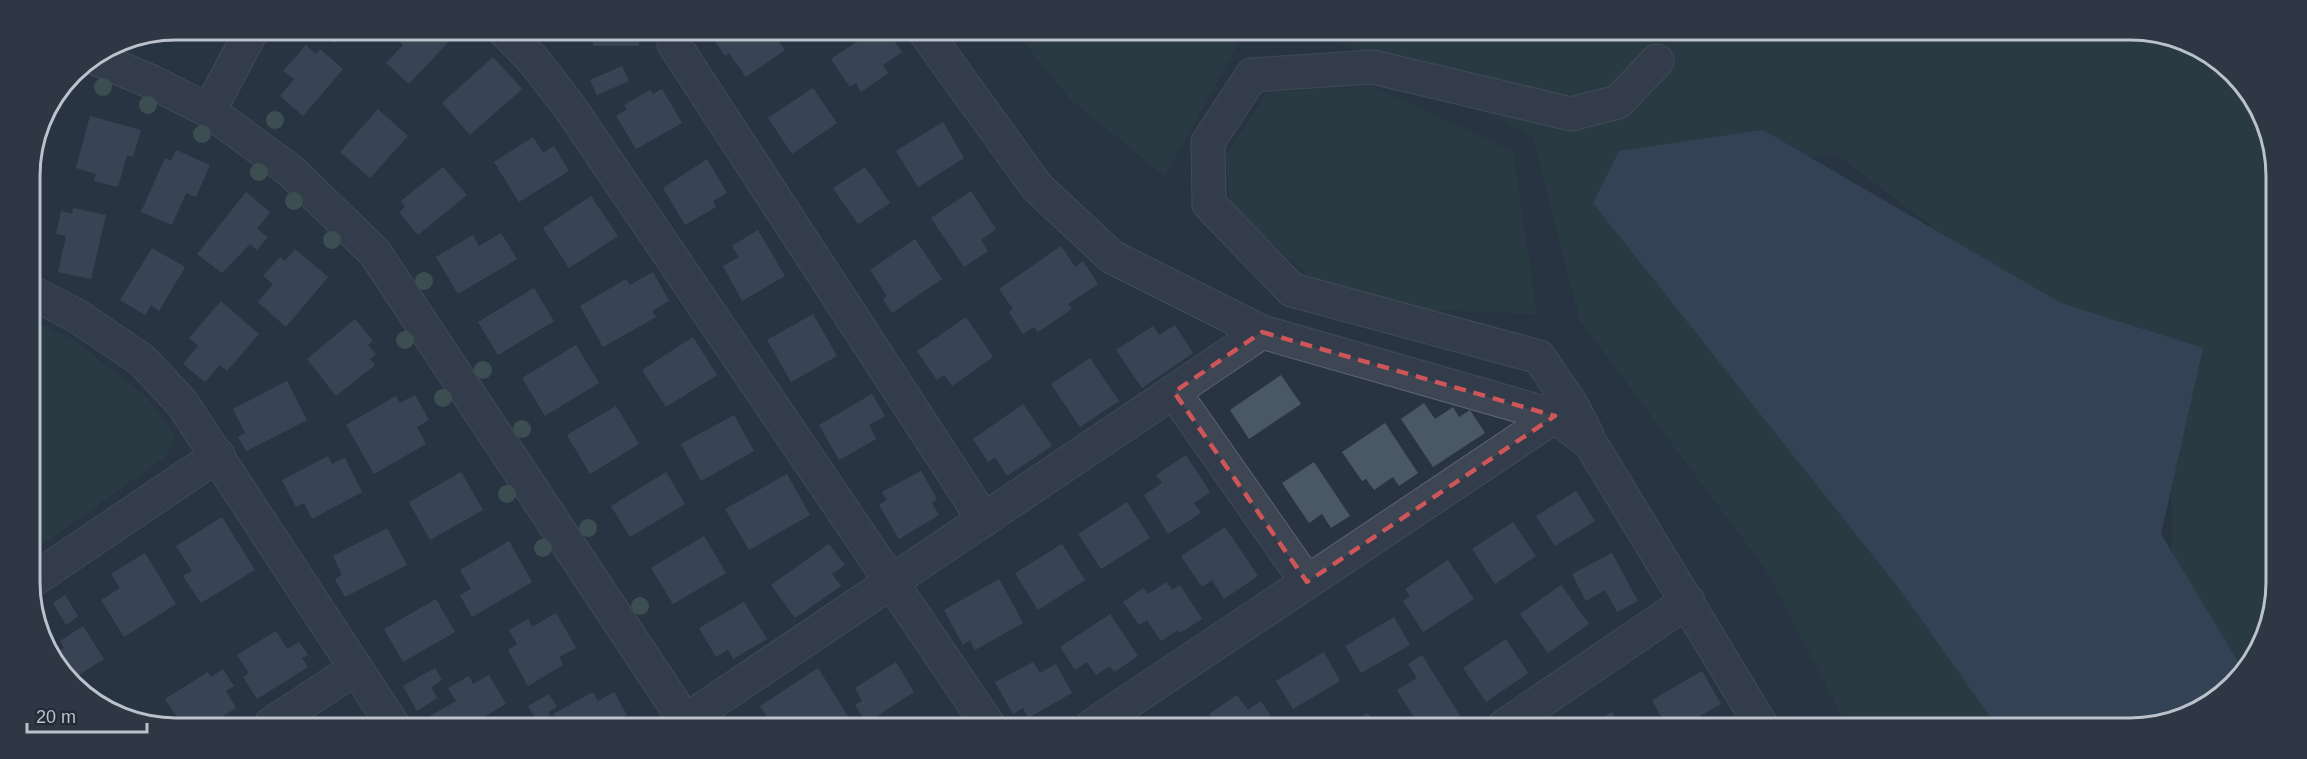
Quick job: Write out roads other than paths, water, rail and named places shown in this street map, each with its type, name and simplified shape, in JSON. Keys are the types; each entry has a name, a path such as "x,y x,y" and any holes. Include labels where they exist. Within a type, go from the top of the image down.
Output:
{"street":[{"path":"209,111 247,40"},
{"path":"674,40 674,44 984,520"},
{"path":"932,40 1037,187 1112,258 1262,332 1555,416 1591,444"},
{"path":"537,46 569,106 983,718"},
{"path":"1657,61 1618,102 1571,114 1373,67 1252,75 1208,142 1209,204 1292,290 1539,357 1571,404 1591,444 1757,718"},
{"path":"103,62 152,82 209,111 292,172 375,253 680,718"},
{"path":"41,297 77,315 142,360 182,404 218,455 389,718"},
{"path":"693,718 1262,332"},
{"path":"1174,392 1307,582"},
{"path":"1104,718 1555,416"},
{"path":"40,575 218,455"},
{"path":"1516,718 1688,601"},
{"path":"280,718 356,668"}],"water":[{"path":"1763,130 2061,303 2203,348 2161,534 2239,664 2227,679 2191,705 2157,716 1991,718 1904,595 1593,203 1619,151"}]}
